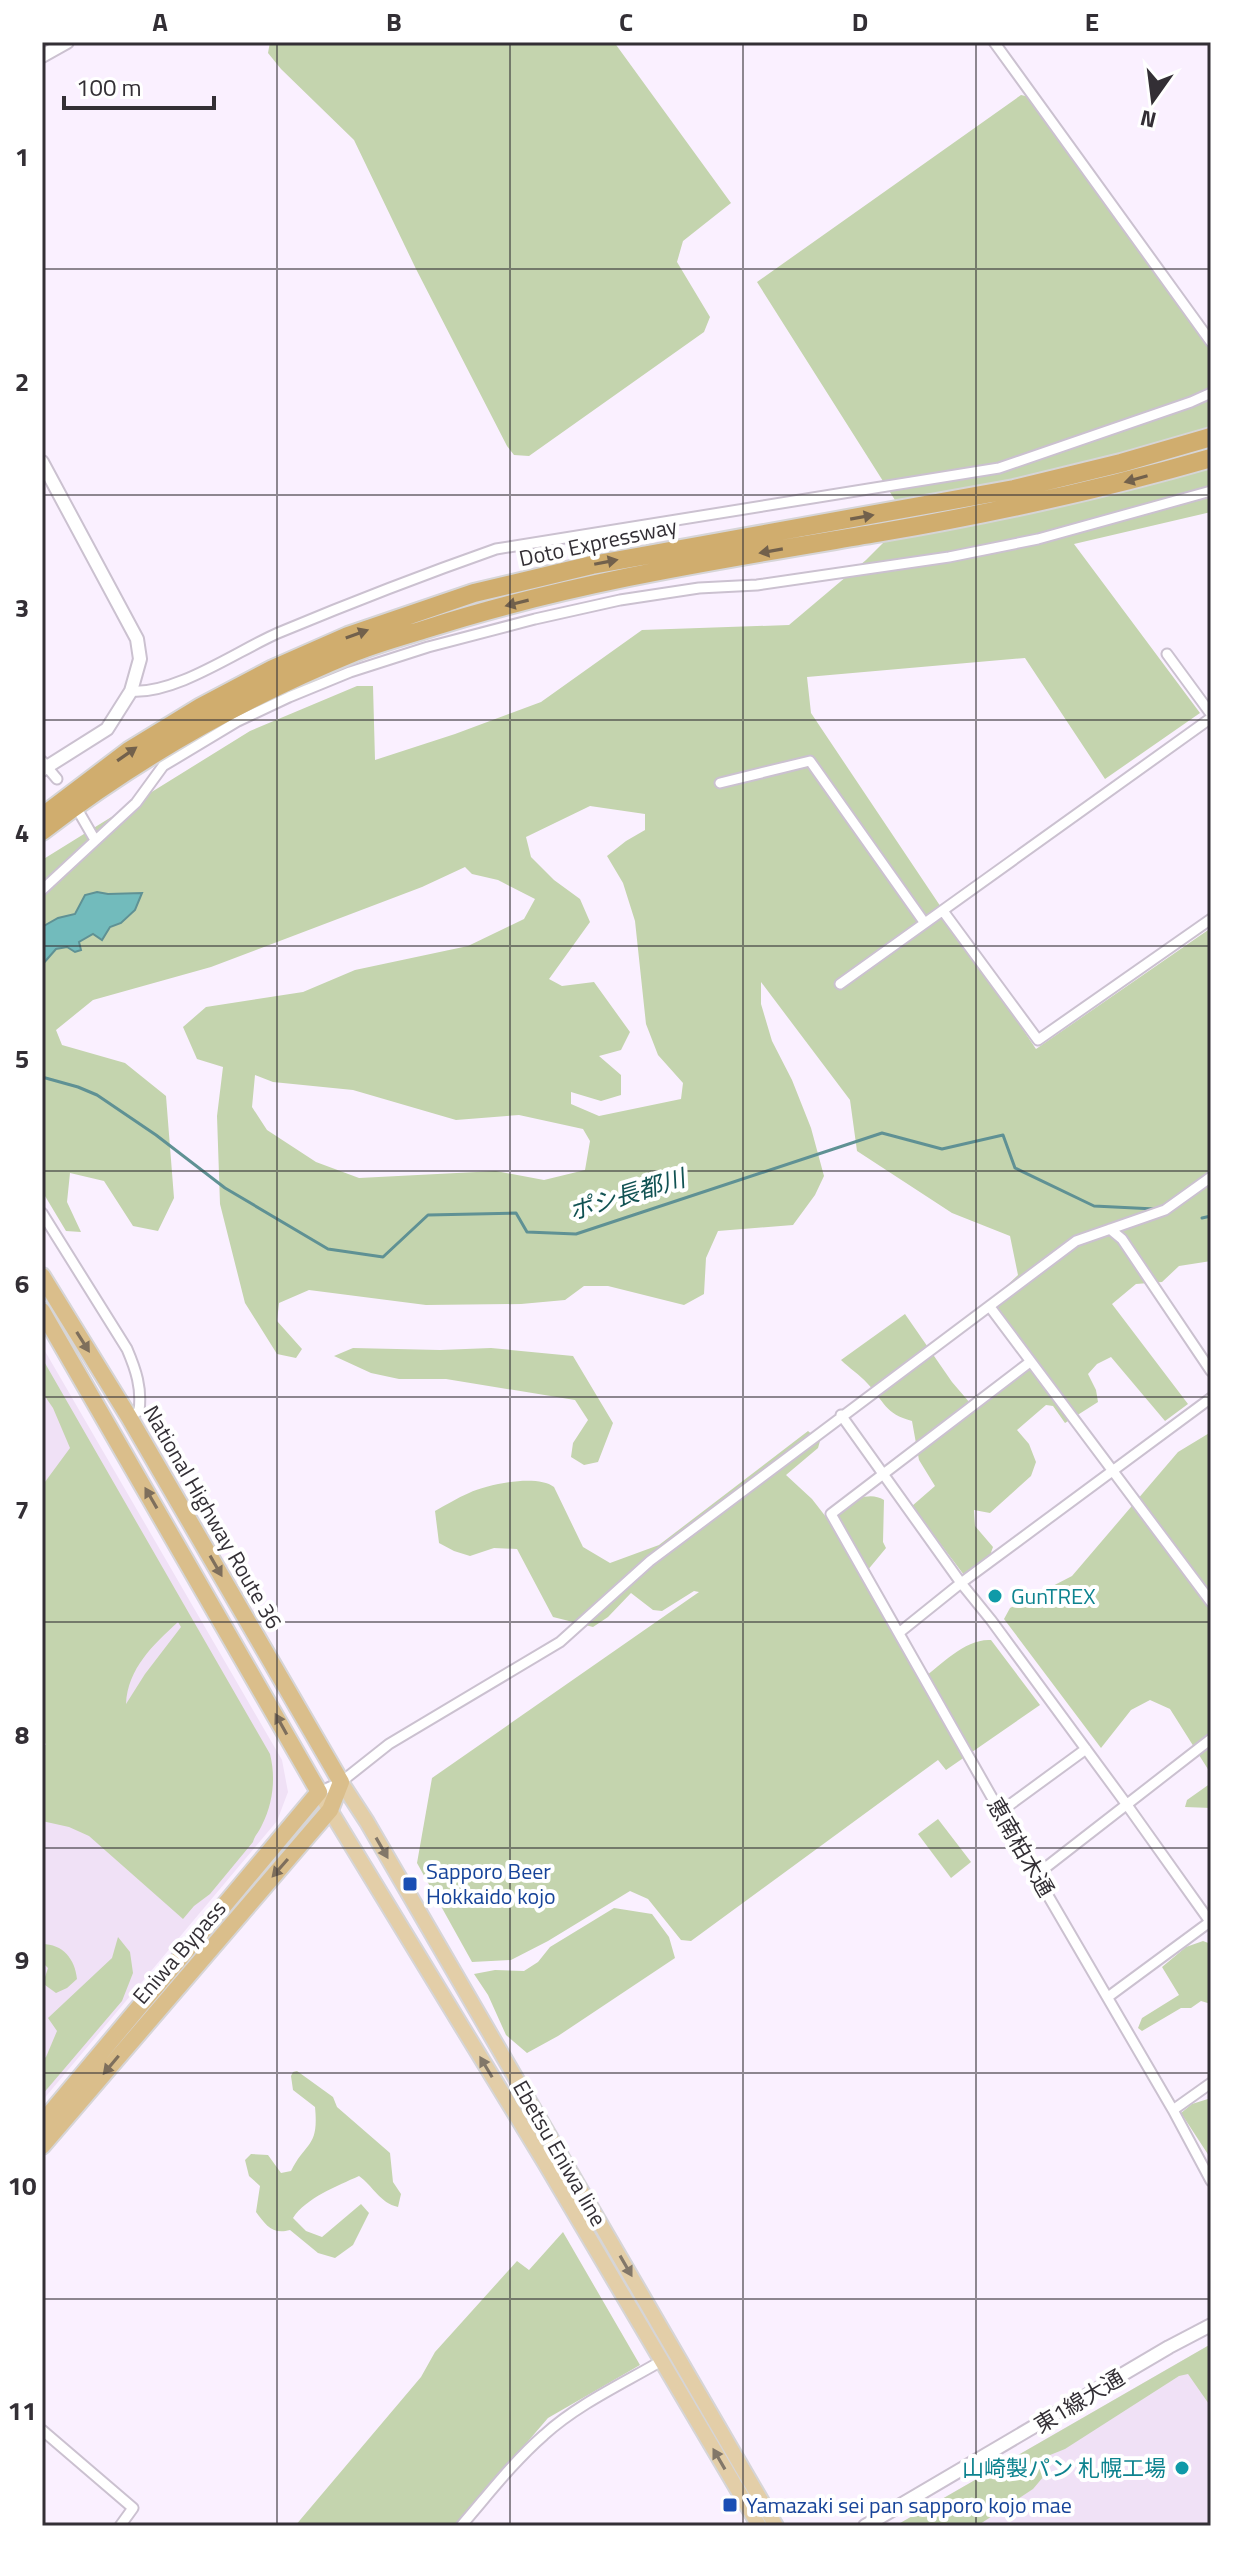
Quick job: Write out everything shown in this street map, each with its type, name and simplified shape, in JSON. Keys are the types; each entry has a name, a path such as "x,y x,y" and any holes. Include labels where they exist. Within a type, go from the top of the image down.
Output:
{"highway":[{"name":"Doto Expressway","path":"42,817 129,751 201,707 273,669 348,636 474,593 592,565 1014,489 1211,437"},
{"name":"Doto Expressway","path":"42,831 139,764 208,722 357,651 447,622 598,583 1019,507 1128,482 1211,458"},
{"name":"National Highway Route 36","path":"42,1276 129,1417 341,1782"},
{"name":"National Highway Route 36","path":"42,1311 319,1792"},
{"name":"Eniwa Bypass","path":"42,2146 330,1810 341,1782"},
{"name":"Eniwa Bypass","path":"42,2123 319,1792"}],"main road":[{"name":"Ebetsu Eniwa line","path":"341,1782 776,2526"},
{"name":"Ebetsu Eniwa line","path":"319,1792 545,2163 759,2526"}],"street":[{"path":"42,56 67,42"},
{"path":"994,42 1211,342"},
{"path":"131,691 156,690 357,600 496,549 999,468 1211,393"},
{"path":"42,462 137,639 140,659 131,691 107,729 44,766 57,779"},
{"path":"42,890 136,803 163,766 289,697 350,672 428,647 620,600 699,588 772,583 949,557 1038,539 1211,491"},
{"path":"840,984 1211,716 1167,654"},
{"path":"720,783 810,761 924,922"},
{"path":"80,814 95,840"},
{"path":"943,911 1038,1040 1211,919"},
{"path":"319,1792 341,1782 389,1744 560,1642 650,1561 1076,1241 1165,1210 1211,1177"},
{"path":"42,1213 135,1366 141,1395 139,1411 129,1417"},
{"path":"1110,1229 1122,1239 1211,1371"},
{"path":"990,1307 1211,1602"},
{"path":"883,1474 1030,1362"},
{"path":"900,1632 961,1583 1211,1398"},
{"path":"841,1415 1211,1922 1108,1997"},
{"name":"恵南柏木通","path":"883,1474 831,1514 1211,2181"},
{"path":"1036,1875 1211,1739"},
{"path":"1000,1812 1086,1749"},
{"path":"1173,2110 1211,2083"},
{"name":"東1線大通","path":"865,2526 1211,2325"},
{"path":"461,2526 546,2433 677,2352"},
{"path":"42,2430 133,2508 120,2526"}],"shaded area":[{"path":"270,42 614,42 731,203 683,241 677,262 710,317 704,332 529,456 514,455 416,269 354,140 281,69 268,53"},
{"path":"1021,95 1030,97 1211,342 1211,512 1074,544 1200,713 1105,779 1025,658 807,677 811,713 1036,1049 1211,928 1211,1261 1179,1266 1162,1282 1136,1284 1112,1304 1188,1404 1165,1421 1111,1357 1097,1364 1088,1374 1098,1402 1065,1423 1053,1406 1046,1405 1017,1430 1029,1444 1036,1462 1031,1476 990,1513 974,1510 975,1526 993,1547 989,1558 964,1575 912,1506 935,1486 919,1460 912,1421 890,1411 864,1380 841,1360 905,1314 952,1382 976,1410 1036,1363 997,1309 999,1293 1018,1275 1010,1236 952,1213 857,1151 850,1100 761,982 761,1004 772,1041 811,1128 824,1176 815,1195 793,1225 718,1231 706,1258 704,1294 684,1305 608,1286 584,1286 565,1300 521,1304 426,1305 309,1290 279,1303 277,1321 302,1349 296,1358 277,1354 245,1303 220,1204 217,1116 223,1067 197,1059 183,1027 206,1007 303,992 355,970 468,946 524,919 535,899 498,880 472,874 465,867 422,887 211,967 93,1000 56,1030 62,1045 125,1063 166,1096 174,1198 158,1231 133,1226 104,1181 70,1173 67,1202 81,1232 66,1231 42,1191 42,860 250,731 357,686 373,686 375,760 541,702 642,630 789,625 866,560 907,519 757,282","holes":["590,806 645,814 645,830 607,856 623,883 635,921 646,1024 658,1055 683,1083 681,1099 599,1116 571,1104 571,1092 601,1101 621,1095 621,1075 599,1056 621,1050 630,1032 594,982 562,986 549,979 590,922 580,899 554,880 531,857 526,837","255,1075 273,1082 353,1090 456,1120 519,1115 583,1129 590,1141 585,1170 544,1180 496,1171 359,1178 316,1162 267,1130 252,1107"]},
{"path":"97,892 142,893 135,910 121,923 110,927 102,940 93,934 79,942 81,950 75,952 67,947 56,949 42,965 42,927 58,918 75,914 85,895"},
{"path":"42,1346 282,1760 288,1792 277,1821 42,2101"},
{"path":"353,1348 491,1348 573,1356 613,1423 598,1462 584,1465 571,1457 573,1443 588,1420 575,1400 446,1379 399,1379 371,1373 334,1356"},
{"path":"42,1358 270,1754 272,1790 261,1827 253,1842 210,1894 183,1919 89,1836 69,1827 42,1821 42,1749 46,1744 42,1741 42,1486 70,1448 53,1408 42,1392","holes":["178,1622 181,1627 145,1674 126,1704 131,1679 143,1658"]},
{"path":"808,1431 820,1441 818,1448 786,1475 826,1517 862,1497 884,1500 883,1542 886,1548 862,1577 922,1679 963,1648 991,1640 1040,1705 946,1770 938,1760 691,1941 681,1940 648,1899 630,1891 511,1960 472,1962 417,1863 432,1778 699,1592 694,1591 662,1611 653,1610 631,1593 608,1617 593,1627 553,1617 517,1549 494,1548 470,1556 454,1551 439,1543 435,1511 488,1486 525,1481 546,1483 554,1487 583,1547 610,1563 659,1545"},
{"path":"1211,1432 1211,1774 1170,1709 1150,1700 1131,1710 1101,1748 1004,1619 1010,1608 1072,1576 1178,1452"},
{"path":"1211,1783 1211,1808 1185,1807 1187,1800"},
{"path":"938,1819 971,1862 951,1878 918,1834"},
{"path":"614,1908 652,1914 669,1937 675,1958 558,2036 527,2053 506,2035 488,1995 474,1974 495,1970 524,1971 538,1962 550,1947"},
{"path":"118,1937 130,1952 133,1973 122,2001 42,2095 42,2060 57,2031 48,2018 112,1958"},
{"path":"1203,1941 1211,1944 1211,2004 1201,2001 1191,2008 1181,2008 1142,2031 1138,2028 1142,2018 1179,1995 1162,1967 1186,1947"},
{"path":"42,1944 56,1947 67,1954 76,1972 77,1979 56,1993 45,1985 48,1968 42,1962"},
{"path":"297,2071 333,2097 337,2107 390,2153 393,2182 401,2194 398,2207 392,2205 359,2176 306,2204 293,2218 306,2231 322,2237 361,2204 369,2213 353,2245 335,2258 318,2253 290,2230 278,2231 266,2225 256,2212 260,2186 249,2176 245,2160 251,2154 268,2155 281,2173 291,2171 310,2143 315,2130 315,2107 293,2090 291,2076"},
{"path":"1211,2098 1211,2159 1181,2113 1192,2104"},
{"path":"563,2232 640,2365 548,2418 455,2526 295,2526 421,2377 435,2352 517,2261 529,2270"},
{"path":"1211,2344 1211,2526 895,2526"},
{"path":"1211,2344 1211,2407 1188,2374 1179,2376 1065,2449 1050,2455 1044,2476 1033,2489 977,2526 895,2526"}],"waterway":[{"name":"ポシ長都川","path":"42,1077 97,1095 225,1188 328,1249 383,1257 428,1215 516,1213 527,1232 576,1234 882,1133 942,1149 1003,1135 1015,1168 1094,1206 1155,1209"},
{"name":"ポシ長都川","path":"1202,1218 1211,1216"}],"place":[{"name":"GunTREX","path":"995,1596"},
{"name":"Sapporo Beer Hokkaido kojo","path":"410,1884"},
{"name":"山崎製パン 札幌工場","path":"1182,2468"},
{"name":"Yamazaki sei pan sapporo kojo mae","path":"730,2505"}]}
